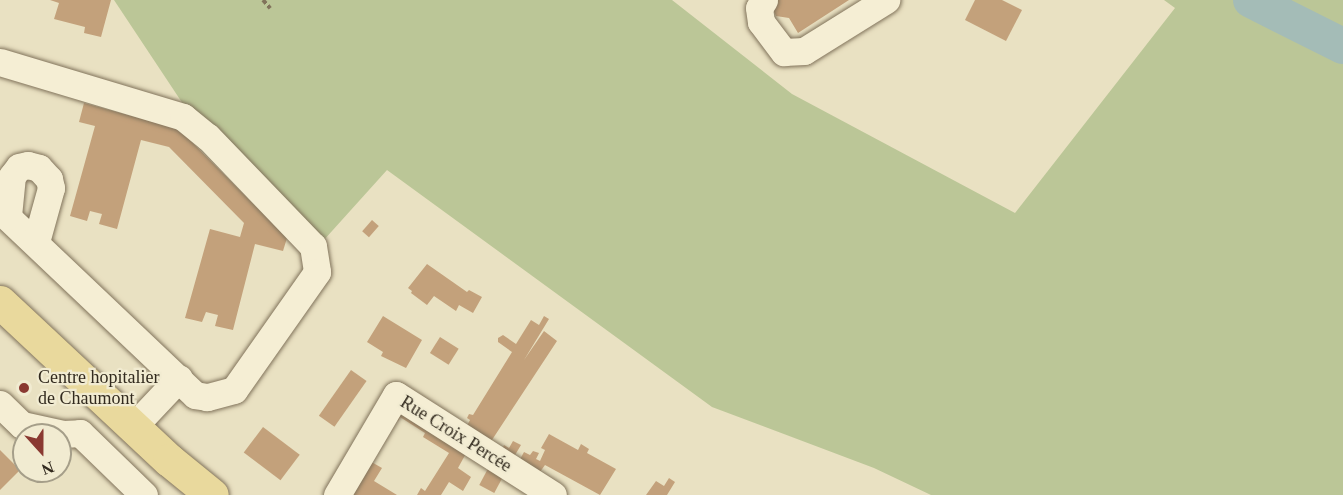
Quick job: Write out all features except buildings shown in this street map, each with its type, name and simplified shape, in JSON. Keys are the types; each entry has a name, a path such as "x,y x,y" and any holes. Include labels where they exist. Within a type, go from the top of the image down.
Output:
{"main road":[{"path":"0,302 132,427 212,495"}],"street":[{"path":"764,0 759,8 760,22 784,52 804,51 886,0"},
{"path":"0,62 183,117 208,137 313,246 317,272 234,390 207,397 195,395 4,213 12,176 19,167 28,165 39,168 49,178 51,188 36,242"},
{"path":"132,427 179,378"},
{"name":"Rue Croix Percée","path":"337,495 396,395 553,495"},
{"path":"0,404 11,430 80,433 144,495"}],"path":[{"path":"263,0 270,8"}],"green space":[{"path":"114,0 672,0 792,94 1015,213 1175,8 1164,0 1343,0 1343,495 931,495 874,468 712,407 387,170 323,241 183,104"}],"waterway":[{"path":"1251,0 1343,46"}],"place":[{"name":"Centre hopitalier de Chaumont","path":"24,388"}]}
